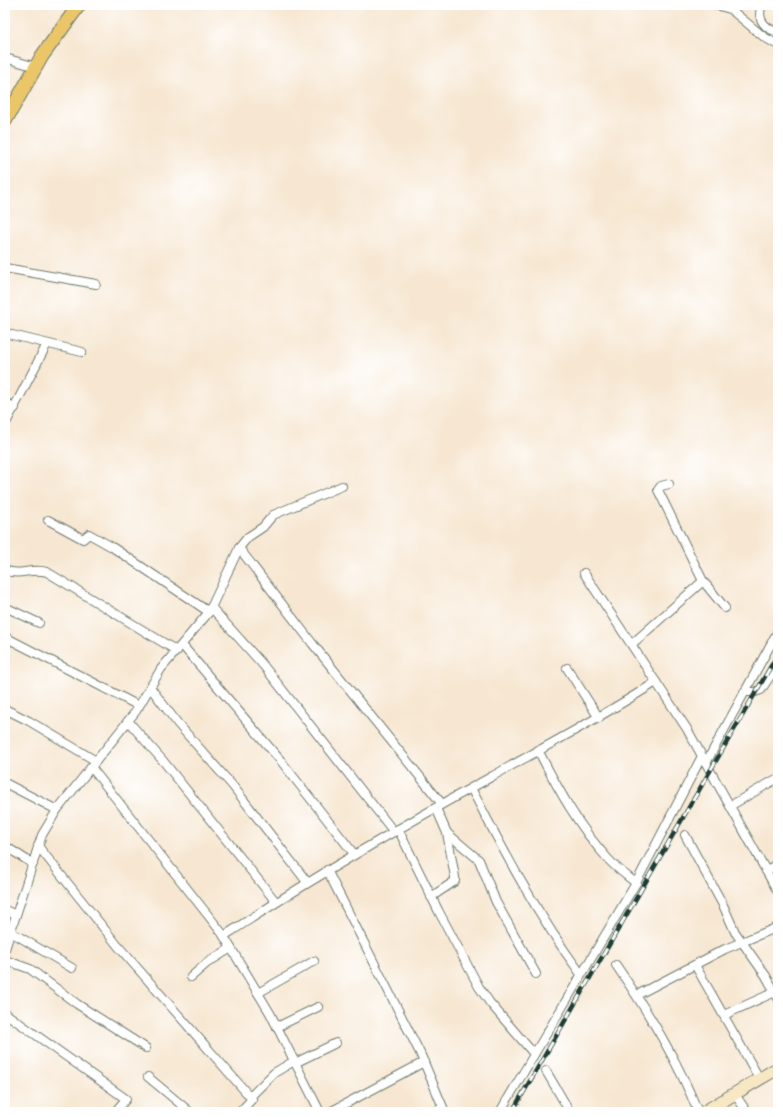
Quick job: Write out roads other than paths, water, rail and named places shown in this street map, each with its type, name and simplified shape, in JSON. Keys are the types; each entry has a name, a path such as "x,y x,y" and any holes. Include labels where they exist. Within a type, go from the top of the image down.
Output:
{"main road":[{"path":"6,119 36,67 79,5"}],"street":[{"path":"716,5 730,9 764,37 778,45"},
{"path":"762,5 760,13 762,23 770,30 778,32"},
{"path":"5,58 36,67"},
{"path":"5,268 96,284"},
{"path":"5,332 82,352"},
{"path":"7,421 47,344"},
{"path":"5,402 15,408"},
{"path":"669,484 661,486 658,490 703,581 725,608"},
{"path":"5,949 42,835 56,810 128,721 139,706 161,669 180,648 210,609 239,548 248,537 263,527 273,515 342,486"},
{"path":"48,520 83,539 89,534 210,609 263,665 396,830 479,987 490,1003 534,1054"},
{"path":"239,548 439,806 447,833 455,881 431,897"},
{"path":"5,570 13,574 31,569 47,572 180,648 281,761 354,854"},
{"path":"584,573 687,729 778,892"},
{"path":"632,644 703,581"},
{"path":"5,607 39,623"},
{"path":"500,1112 636,883 778,631"},
{"path":"5,637 139,706"},
{"path":"744,692 755,692 761,690 777,667"},
{"path":"567,668 599,718"},
{"path":"224,936 354,854 538,750 599,718 656,682"},
{"path":"150,687 178,724 232,785 308,882"},
{"path":"5,709 29,721 94,764 224,936 277,1027 320,1112"},
{"path":"128,721 164,762 276,902"},
{"path":"538,750 565,802 584,829 609,860 636,883"},
{"path":"730,806 778,778"},
{"path":"5,783 56,810"},
{"path":"471,788 511,865 566,954 581,974"},
{"path":"447,833 479,860 496,902 536,974"},
{"path":"685,835 723,905 735,932 766,976 776,995 724,1015"},
{"path":"5,846 33,864"},
{"path":"38,846 118,946 250,1097"},
{"path":"766,871 778,863"},
{"path":"327,870 424,1062 444,1110 434,1112"},
{"path":"5,910 16,915"},
{"path":"637,995 725,949 778,927"},
{"path":"11,932 72,968"},
{"path":"191,977 207,963 231,948"},
{"path":"5,960 30,969 77,1004 146,1048"},
{"path":"258,993 314,961"},
{"path":"616,965 637,995 669,1049 687,1084 698,1112"},
{"path":"695,965 759,1078"},
{"path":"277,1027 318,1007"},
{"path":"5,1013 126,1099 115,1112"},
{"path":"240,1112 252,1099 250,1097 274,1073 336,1043"},
{"path":"330,1112 424,1062"},
{"path":"704,1112 778,1068"},
{"path":"546,1071 570,1112"},
{"path":"148,1077 190,1112"},
{"path":"734,1093 747,1112"}],"railway":[{"path":"512,1112 778,654"}]}
